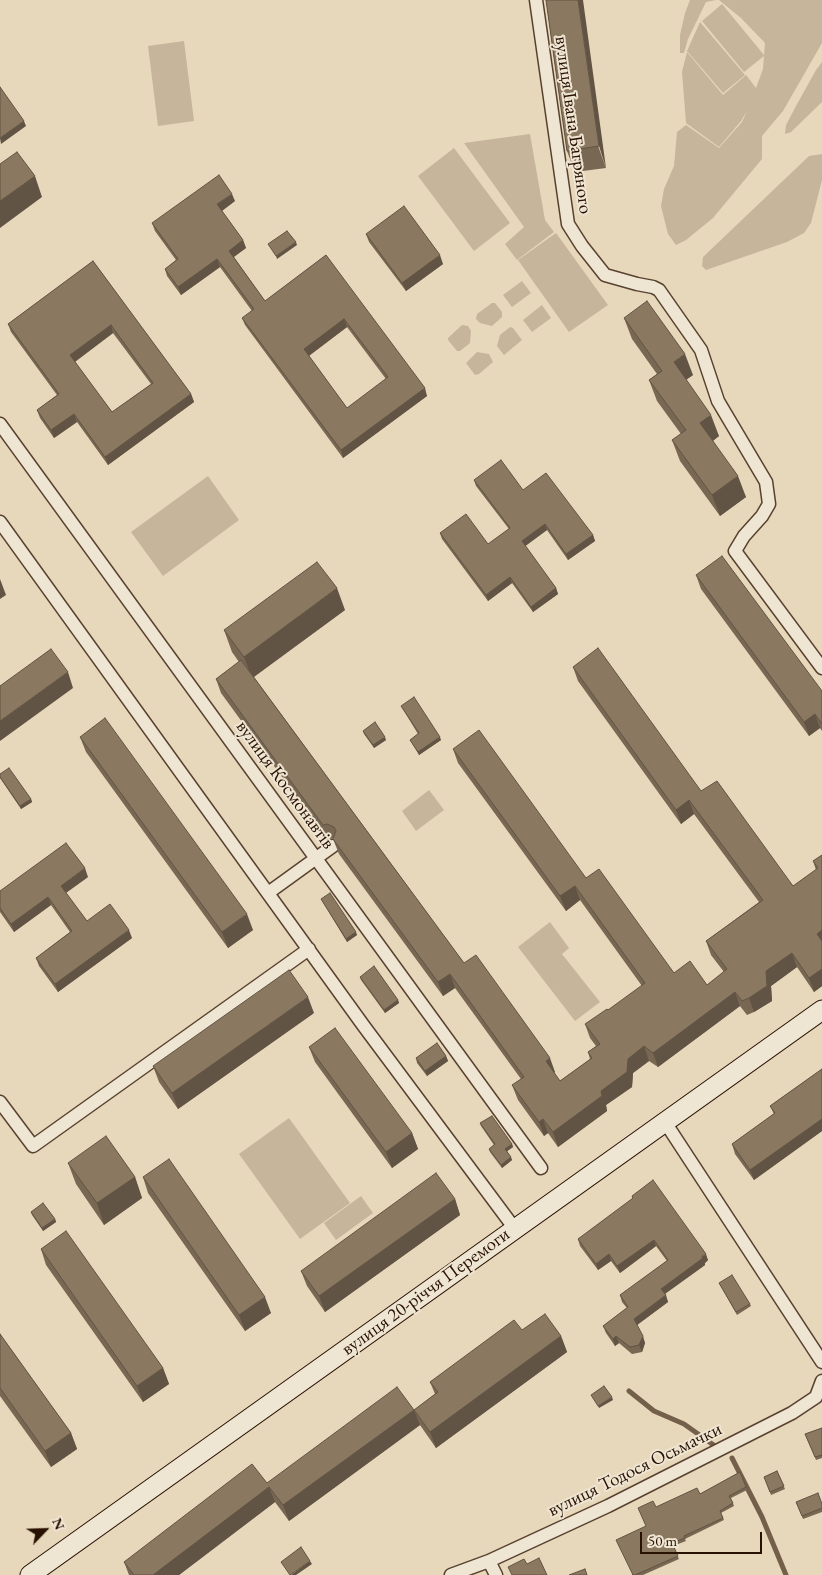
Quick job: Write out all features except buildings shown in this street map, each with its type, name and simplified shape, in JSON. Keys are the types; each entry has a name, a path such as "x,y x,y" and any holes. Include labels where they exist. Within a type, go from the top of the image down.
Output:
{"street":[{"name":"вулиця Івана Багряного","path":"536,0 568,224 582,246 605,275 659,290 701,350 718,401 766,482 769,504 735,551 822,668"},
{"name":"вулиця Космонавтів","path":"0,424 541,1168"},
{"path":"0,522 363,1024 515,1229"},
{"path":"268,893 333,846"},
{"path":"0,1102 32,1146 309,949"},
{"name":"вулиця 20-річчя Перемоги","path":"30,1575 822,1010"},
{"path":"665,1122 822,1362"},
{"name":"вулиця Тодося Осьмачки","path":"451,1575 489,1561 608,1506 792,1413 816,1397 822,1381"},
{"path":"489,1561 496,1575"}],"shaded area":[{"path":"690,0 716,0 706,2 688,39 684,53 680,53 680,35"},
{"path":"719,0 822,0 822,43 783,111 762,136 762,159 713,218 686,240 676,245 668,234 661,206 664,189 674,166 677,132 686,125 719,148 742,122 747,111 719,147 686,123 682,72 687,52 723,95 746,75 756,88 763,69 764,56 744,72 702,21 722,4 764,55 765,43 741,18"},
{"path":"700,22 745,75 723,93 687,51"},
{"path":"184,41 194,121 158,126 148,46"},
{"path":"822,62 822,102 791,132 785,134 786,125"},
{"path":"530,134 545,220 554,232 517,260 505,244 524,227 464,143"},
{"path":"454,148 510,223 474,251 418,176"},
{"path":"822,154 822,180 811,223 804,233 787,242 706,270 702,266 703,257 809,156"},
{"path":"556,233 608,305 569,332 518,260"},
{"path":"522,281 531,293 512,307 503,295"},
{"path":"492,303 495,303 502,312 502,317 492,326 480,323 476,319 477,314"},
{"path":"542,305 551,318 532,332 523,320"},
{"path":"462,325 468,326 471,331 470,343 460,351 457,351 448,338"},
{"path":"510,327 513,328 522,340 504,355 497,346 500,335"},
{"path":"477,352 489,354 493,362 479,374 475,375 466,363"},
{"path":"208,476 239,520 163,576 131,532"},
{"path":"429,790 444,810 416,831 402,811"},
{"path":"550,922 569,948 562,954 600,1002 575,1021 518,947"},
{"path":"289,1118 350,1203 300,1239 239,1154"},
{"path":"361,1196 373,1213 336,1240 324,1223"}],"waterway":[{"path":"629,1391 654,1411 684,1424 715,1446"},
{"path":"732,1458 762,1517 786,1575"}]}
